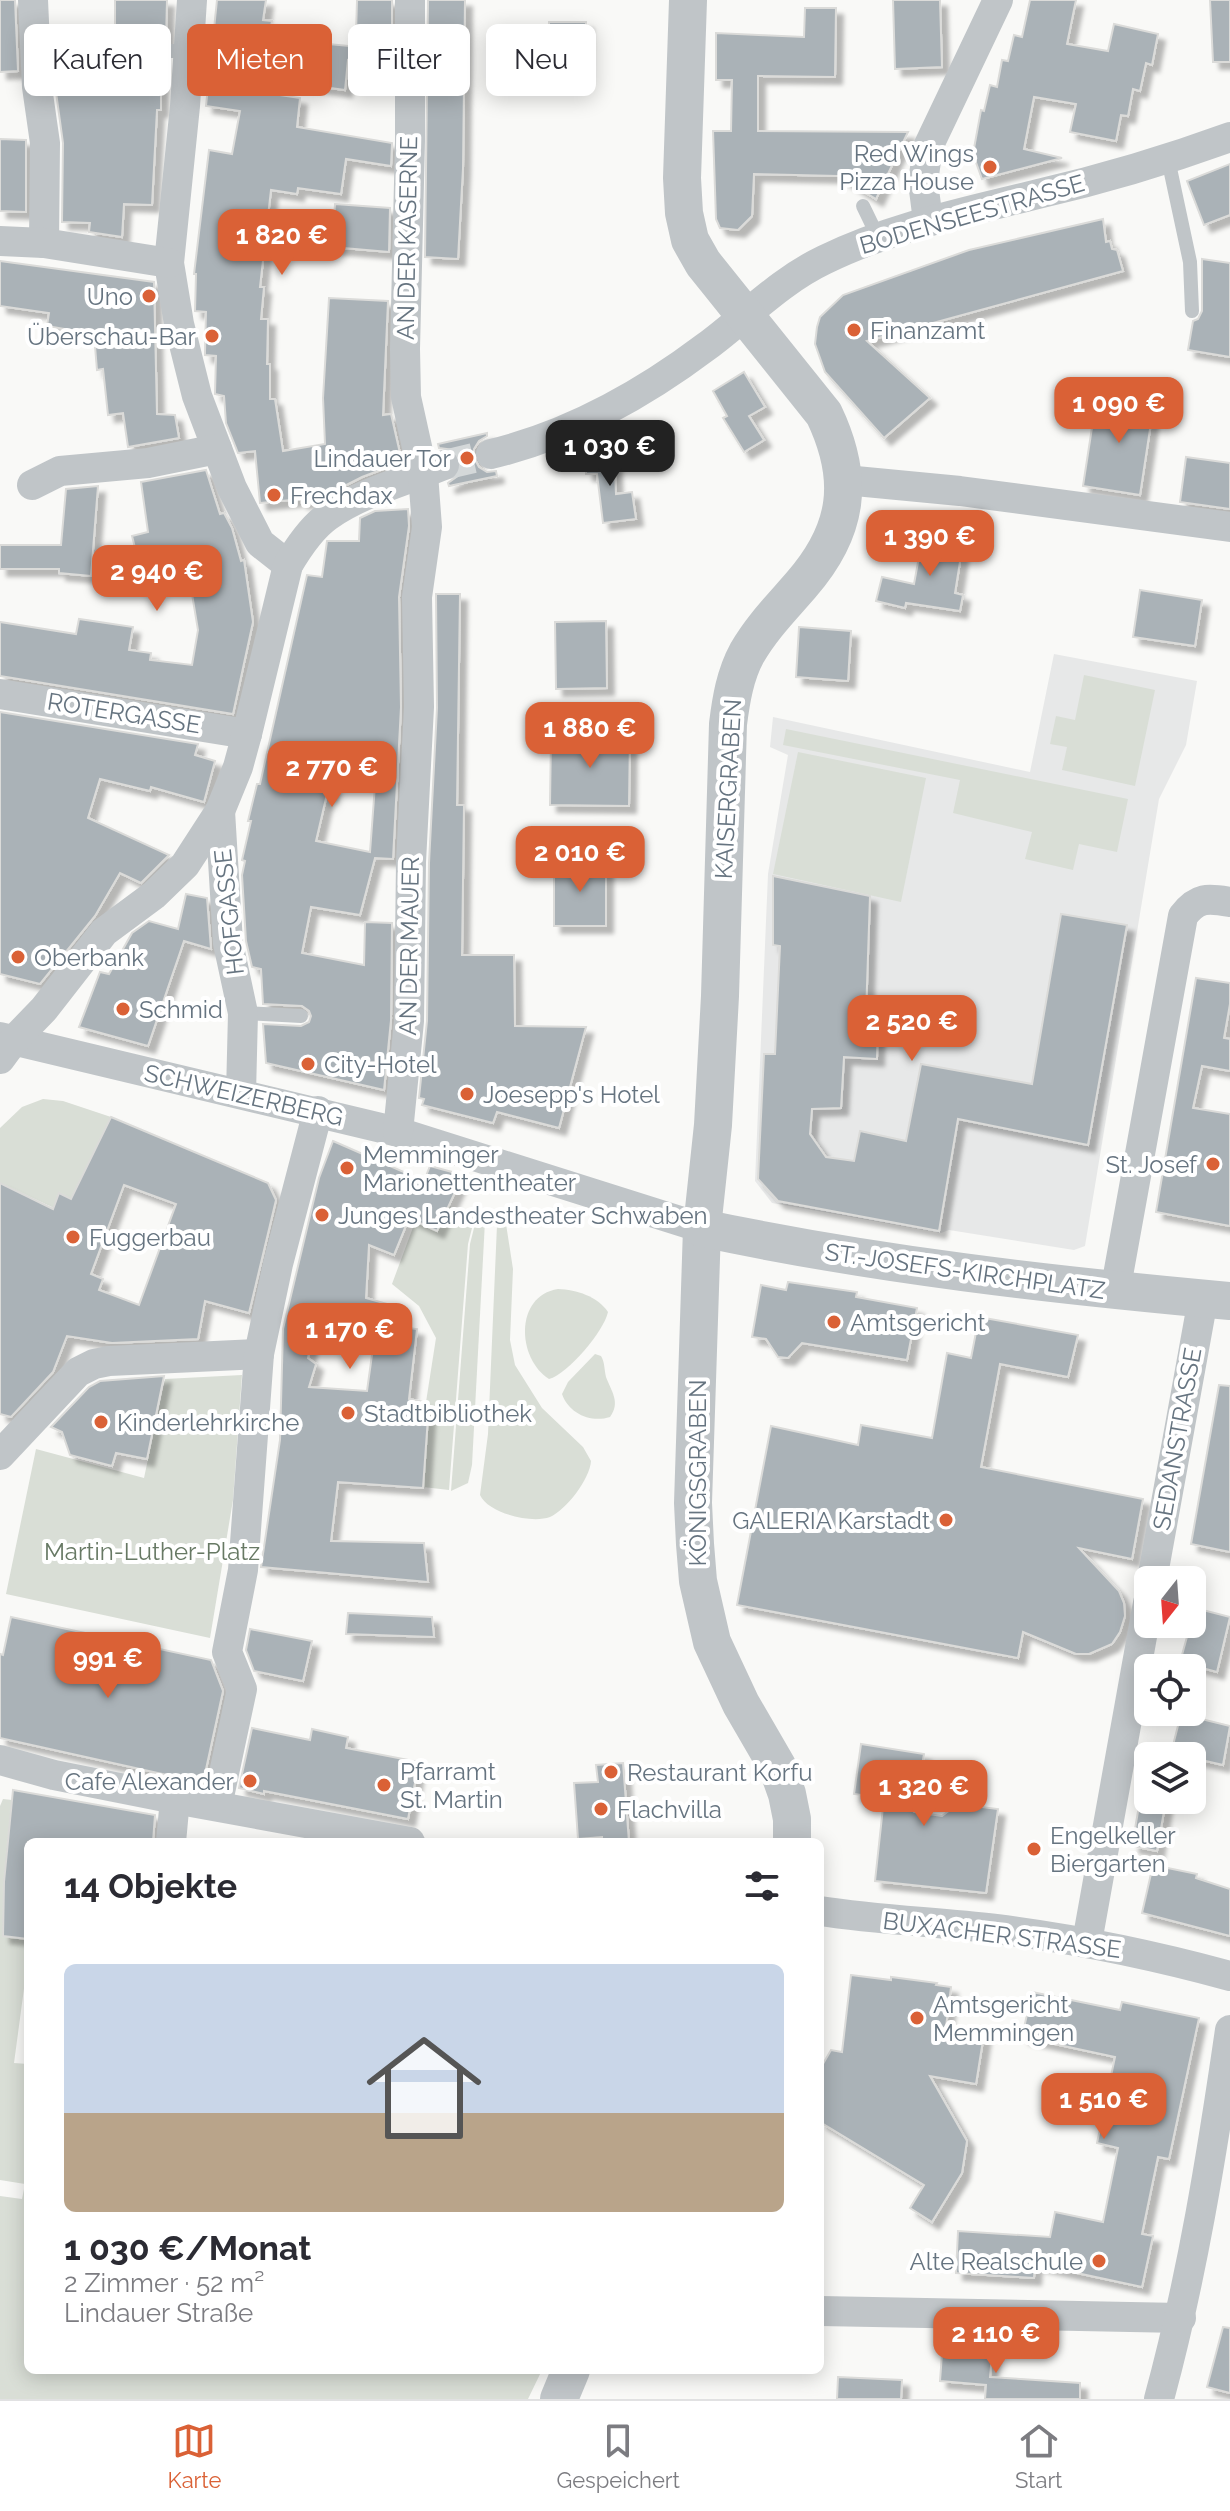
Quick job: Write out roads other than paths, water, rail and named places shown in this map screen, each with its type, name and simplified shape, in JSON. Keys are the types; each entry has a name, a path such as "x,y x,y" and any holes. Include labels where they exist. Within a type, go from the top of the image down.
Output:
{"street":[{"path":"33,0 37,87 45,143 44,243"},
{"path":"191,24 192,0"},
{"name":"AN DER KASERNE","path":"410,0 405,365 410,426 433,470"},
{"name":"KAISERGRABEN","path":"688,0 682,178 684,213 690,240 703,263 824,414 838,442 845,480 842,510 824,555 756,639 745,657 732,698 728,724 714,1113 702,1228"},
{"path":"928,221 923,182 923,163 928,147 998,0"},
{"path":"187,72 169,263 179,324 197,396 232,488 260,543 288,565"},
{"name":"BODENSEESTRASSE","path":"491,454 520,447 608,411 705,348 773,291 822,260 928,221 1168,159 1230,137"},
{"path":"0,241 44,243 169,263"},
{"path":"32,485 60,471 148,463 217,449"},
{"path":"5,1045 44,1009 104,932 154,895 185,865 220,811 238,767 288,565 297,550 328,516 368,495 433,470"},
{"name":"AN DER MAUER","path":"398,1132 409,1021 411,862 419,707 417,597 433,470"},
{"path":"845,480 960,491 1230,527"},
{"name":"ROTERGASSE","path":"0,694 247,734"},
{"name":"HOFGASSE","path":"220,811 228,943 243,1013 241,1094"},
{"path":"1115,1292 1183,916 1191,904 1202,900 1230,902"},
{"name":"SCHWEIZERBERG","path":"5,1045 318,1111 398,1132 702,1228"},
{"path":"217,1806 242,1689 227,1652 243,1570 259,1354 278,1264 318,1111"},
{"name":"ST.-JOSEFS-KIRCHPLATZ","path":"702,1228 779,1244 914,1265 1115,1292 1216,1300"},
{"name":"KÖNIGSGRABEN","path":"702,1228 693,1503 698,1581 721,1667 777,1766 787,1794 792,1838"},
{"name":"SEDANSTRASSE","path":"1155,1566 1216,1300"},
{"path":"0,1455 78,1372 94,1364 259,1354"},
{"path":"1087,1942 1142,1638"},
{"path":"0,1760 54,1775 389,1838"},
{"path":"171,1838 175,1799"},
{"name":"BUXACHER STRASSE","path":"824,1912 1087,1942 1230,1976"},
{"path":"1159,2399 1181,2318 1215,2138 1230,2030"},
{"path":"824,2311 1181,2318"},
{"path":"559,2399 569,2374"}],"lane":[{"path":"1168,159 1190,262 1192,311"},
{"path":"863,206 878,237"},
{"path":"243,1013 301,1016"}],"tunnel":[{"path":"444,465 491,454"}],"place":[{"name":"Red Wings Pizza House","path":"990,167"},
{"name":"Uno","path":"149,296"},
{"name":"Finanzamt","path":"854,330"},
{"name":"Überschau-Bar","path":"212,336"},
{"name":"Lindauer Tor","path":"467,458"},
{"name":"Frechdax","path":"274,495"},
{"name":"Oberbank","path":"18,957"},
{"name":"Schmid","path":"123,1009"},
{"name":"City-Hotel","path":"308,1064"},
{"name":"Joesepp's Hotel","path":"467,1094"},
{"name":"St. Josef","path":"1213,1164"},
{"name":"Memminger Marionettentheater","path":"347,1168"},
{"name":"Junges Landestheater Schwaben","path":"322,1215"},
{"name":"Fuggerbau","path":"73,1237"},
{"name":"Amtsgericht","path":"834,1322"},
{"name":"Stadtbibliothek","path":"348,1413"},
{"name":"Kinderlehrkirche","path":"101,1422"},
{"name":"GALERIA Karstadt","path":"946,1520"},
{"name":"Restaurant Korfu","path":"611,1772"},
{"name":"Cafe Alexander","path":"250,1781"},
{"name":"Pfarramt St. Martin","path":"384,1785"},
{"name":"Flachvilla","path":"601,1809"},
{"name":"Engelkeller Biergarten","path":"1034,1849"},
{"name":"Amtsgericht Memmingen","path":"917,2018"},
{"name":"Alte Realschule","path":"1099,2261"}],"park label":[{"name":"Martin-Luther-Platz","path":"152,1551"}]}
